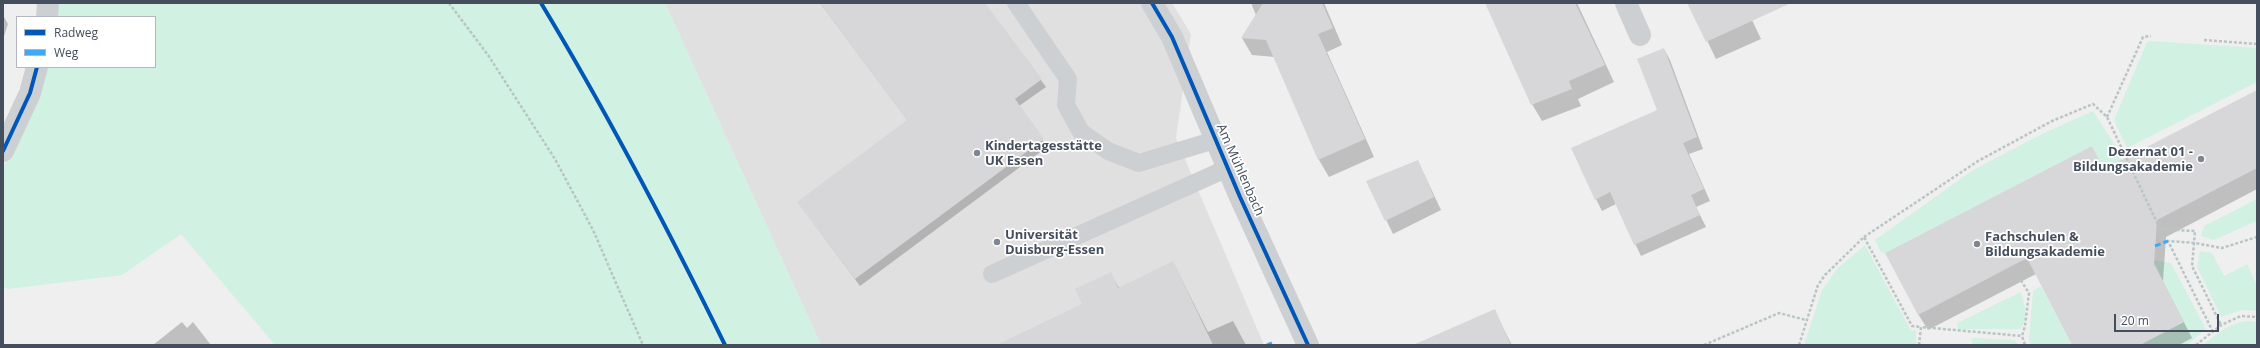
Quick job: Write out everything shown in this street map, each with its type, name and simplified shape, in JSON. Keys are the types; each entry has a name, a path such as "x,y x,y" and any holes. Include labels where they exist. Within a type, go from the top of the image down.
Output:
{"street":[{"path":"47,16 48,3"},
{"name":"Am Mühlenbach","path":"1152,3 1172,38 1215,140 1308,345"},
{"path":"1626,3 1640,35"},
{"path":"3,151 30,94 37,68"}],"lane":[{"path":"1016,3 1068,79 1066,105 1081,132 1108,152 1139,164 1215,140"},
{"path":"992,274 1228,168"}],"path":[{"path":"449,3 488,55 555,159 594,230 644,345"},
{"path":"2107,117 2143,37 2151,36"},
{"path":"2204,40 2257,44"},
{"path":"1799,345 1818,285 1825,275 1864,237 1978,161 2052,121 2093,104 2107,117 2160,229 2195,231 2192,266 2221,325"},
{"path":"1864,237 1912,326 2022,336"},
{"path":"2212,332 2168,242 2195,243 2222,248 2257,237"},
{"path":"2018,276 2029,293 2025,326 2022,336 2025,345"},
{"path":"1704,345 1779,313 1806,320"},
{"path":"2196,345 2221,325 2241,316 2257,317"},
{"path":"1919,345 1921,328"}],"shaded area":[{"name":"Universität Duisburg-Essen","path":"665,3 1172,3 1191,34 1176,138 1264,345 821,345"}],"green space":[{"path":"53,3 665,3 821,345 275,345 181,234 122,275 8,289 3,287 3,168 36,94 43,68 156,68 156,16 52,16"},
{"path":"2151,41 2257,48 2257,82 2127,148 2114,120 2147,42"},
{"path":"2093,111 2117,148 2153,229 2124,207 2092,146 1885,253 1881,252 1875,240 1973,170 2044,133"},
{"path":"2257,199 2257,221 2214,240 2201,236 2204,226"},
{"path":"1865,245 1911,331 1916,330 1916,345 1804,345 1822,290 1837,269"},
{"path":"2200,251 2212,253 2224,276 2247,264 2257,286 2257,311 2242,310 2221,317 2197,267"},
{"path":"2153,260 2171,263 2206,329 2187,345 2145,345 2142,340 2149,340 2184,322"},
{"path":"2041,286 2072,345 2031,345 2029,339 2033,291"},
{"path":"2021,292 2026,316 2020,329 1958,329 1957,323"},
{"path":"2248,321 2257,322 2257,345 2203,345 2229,326"},
{"path":"1972,338 2015,340 2018,345 1972,345"}],"building":[{"name":"Kindertagesstätte UK Essen","path":"820,3 985,3 1042,79 1015,99 1044,139 855,279 797,202 907,120"},
{"path":"1263,3 1322,3 1333,28 1318,34 1365,139 1318,160 1266,40 1241,38"},
{"path":"1485,3 1575,3 1605,65 1569,81 1572,89 1531,105"},
{"path":"1687,3 1791,3 1706,42"},
{"path":"1664,48 1697,137 1683,143 1704,189 1691,195 1700,215 1634,245 1610,192 1595,200 1571,148 1657,110 1637,59"},
{"name":"Fachschulen & Bildungsakademie","path":"2257,90 2257,168 2157,220 2154,264 2184,322 2140,345 2072,345 2027,258 1918,315 1885,253 2092,146 2104,169"},
{"path":"1418,160 1434,197 1385,221 1366,181"},
{"path":"1173,261 1213,345 996,345 1082,304 1075,289 1111,272 1118,288"},
{"path":"1495,309 1511,345 1413,345"}],"marked path":[{"path":"2155,246 2168,241"},
{"path":"1267,345 1272,343"}],"cycle path":[{"path":"541,3 637,172 725,345"},
{"path":"1152,3 1172,37 1240,197 1308,345"},
{"path":"3,151 30,93 37,68"}],"place":[{"name":"Kindertagesstätte UK Essen","path":"977,153"},
{"name":"Dezernat 01 - Bildungsakademie","path":"2201,159"},
{"name":"Universität Duisburg-Essen","path":"997,242"},
{"name":"Fachschulen & Bildungsakademie","path":"1977,244"}]}
